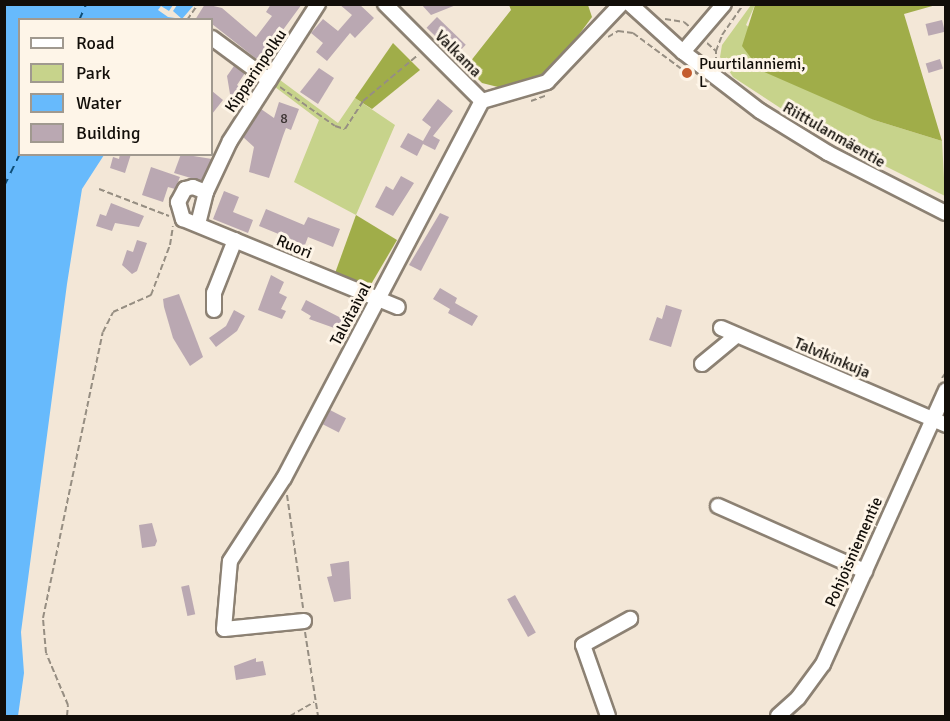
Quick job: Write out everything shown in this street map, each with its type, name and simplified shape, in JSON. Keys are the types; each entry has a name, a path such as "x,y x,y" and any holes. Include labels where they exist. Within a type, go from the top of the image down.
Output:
{"street":[{"name":"Kipparinpolku","path":"198,224 206,192 230,141 318,4"},
{"name":"Valkama","path":"385,4 482,101"},
{"path":"482,101 547,82 621,4"},
{"name":"Riittulanmäentie","path":"630,4 683,52 760,111 828,153 945,213"},
{"path":"683,52 724,4"},
{"path":"213,39 270,80"},
{"name":"Talvitaival","path":"304,621 224,629 230,561 284,477 482,101"},
{"path":"198,224 183,219 178,202 188,186 206,192"},
{"name":"Ruori","path":"198,224 398,307"},
{"path":"214,310 214,293 235,240"},
{"name":"Talvikinkuja","path":"721,328 945,425"},
{"path":"702,364 737,335"},
{"name":"Pohjoisniementie","path":"778,717 798,698 823,664 930,419 945,390"},
{"path":"718,506 865,571"},
{"path":"608,717 583,645 630,619"}],"path":[{"path":"188,18 198,4"},
{"path":"602,44 618,31 626,30 644,39 687,73"},
{"path":"270,80 334,126 345,129 363,101 428,47"},
{"path":"520,103 548,95"},
{"path":"67,717 66,699 46,653 43,618 103,332 113,312 150,295 155,288 170,245 174,218 99,189"},
{"path":"284,477 314,702 318,717"},
{"path":"290,717 314,702"}],"green space":[{"path":"509,5 588,5 592,17 555,67 539,79 502,88 482,83 466,67 511,10"},
{"path":"751,5 755,5 746,25 874,120 942,141 945,196 817,132 733,77 720,57 722,45"},
{"path":"755,5 936,5 904,14 942,141 874,120 760,70 742,46"},
{"path":"393,43 420,70 372,109 355,98"},
{"path":"280,80 338,123 355,98 395,125 356,215 294,182 319,120 275,87"},
{"path":"356,215 397,240 370,286 334,276"}],"water":[{"path":"4,5 194,5 183,18 18,18 18,156 103,156 82,189 67,284 21,632 24,673 18,716 4,716"}],"pier":[{"path":"173,5 177,5 173,11 181,18 168,17 158,10 161,6 169,11"}],"building":[{"path":"205,4 222,8 256,37 272,16 266,12 271,4 302,4 280,34 285,38 267,67 213,25 213,18 196,18"},
{"path":"339,4 359,4 374,18 355,38 350,33 327,61 316,52 323,43 311,33 323,19 338,31 352,15"},
{"path":"421,4 456,4 456,5 431,15"},
{"path":"437,17 466,45 455,56 427,28"},
{"path":"942,20 945,32 928,36 926,24"},
{"path":"940,59 943,69 929,73 926,63"},
{"path":"234,66 245,73 237,85 249,95 243,104 230,94 227,76"},
{"path":"319,68 334,78 318,104 300,92"},
{"path":"213,92 223,100 213,113"},
{"path":"438,99 453,111 433,136 440,140 435,150 423,144 417,156 400,147 408,133 423,141 431,127 422,120"},
{"path":"279,102 299,109 291,130 286,128 269,178 249,172 254,147 243,137 261,109 274,118"},
{"path":"120,156 130,156 125,173 110,168 113,157 119,159"},
{"path":"180,156 212,159 201,181 174,173"},
{"path":"151,167 180,177 175,189 168,187 163,202 142,195"},
{"path":"401,176 414,183 393,216 375,207 386,186 393,190"},
{"path":"224,191 239,197 233,212 253,220 248,233 213,219"},
{"path":"111,203 144,216 139,227 115,223 112,231 96,226 100,214 106,216"},
{"path":"266,209 304,225 308,217 340,229 333,247 308,237 303,250 292,246 290,253 277,248 281,235 259,226"},
{"path":"440,213 449,217 421,271 409,265"},
{"path":"137,240 147,243 137,271 132,274 122,265 127,250 133,252"},
{"path":"271,275 284,282 279,293 287,297 281,309 286,311 282,319 258,310"},
{"path":"440,288 457,298 455,303 478,316 472,326 448,313 450,309 433,299"},
{"path":"179,294 203,357 190,366 173,338 164,307 163,299"},
{"path":"306,300 343,319 337,329 309,319 311,316 301,310"},
{"path":"666,305 682,310 671,347 649,340 657,317 662,319"},
{"path":"234,310 245,316 237,331 216,347 209,338 226,326"},
{"path":"330,410 346,418 339,432 323,424"},
{"path":"152,523 157,541 155,546 142,548 139,525"},
{"path":"349,561 351,599 334,602 327,577 332,576 330,564"},
{"path":"189,585 195,614 187,616 181,587"},
{"path":"515,595 536,633 528,637 507,599"},
{"path":"256,658 256,662 263,661 266,675 236,680 234,666"}],"ferry route":[{"path":"80,18 86,4"},
{"path":"4,186 19,156"}],"place":[{"name":"Puurtilanniemi, L","path":"687,73"}]}
